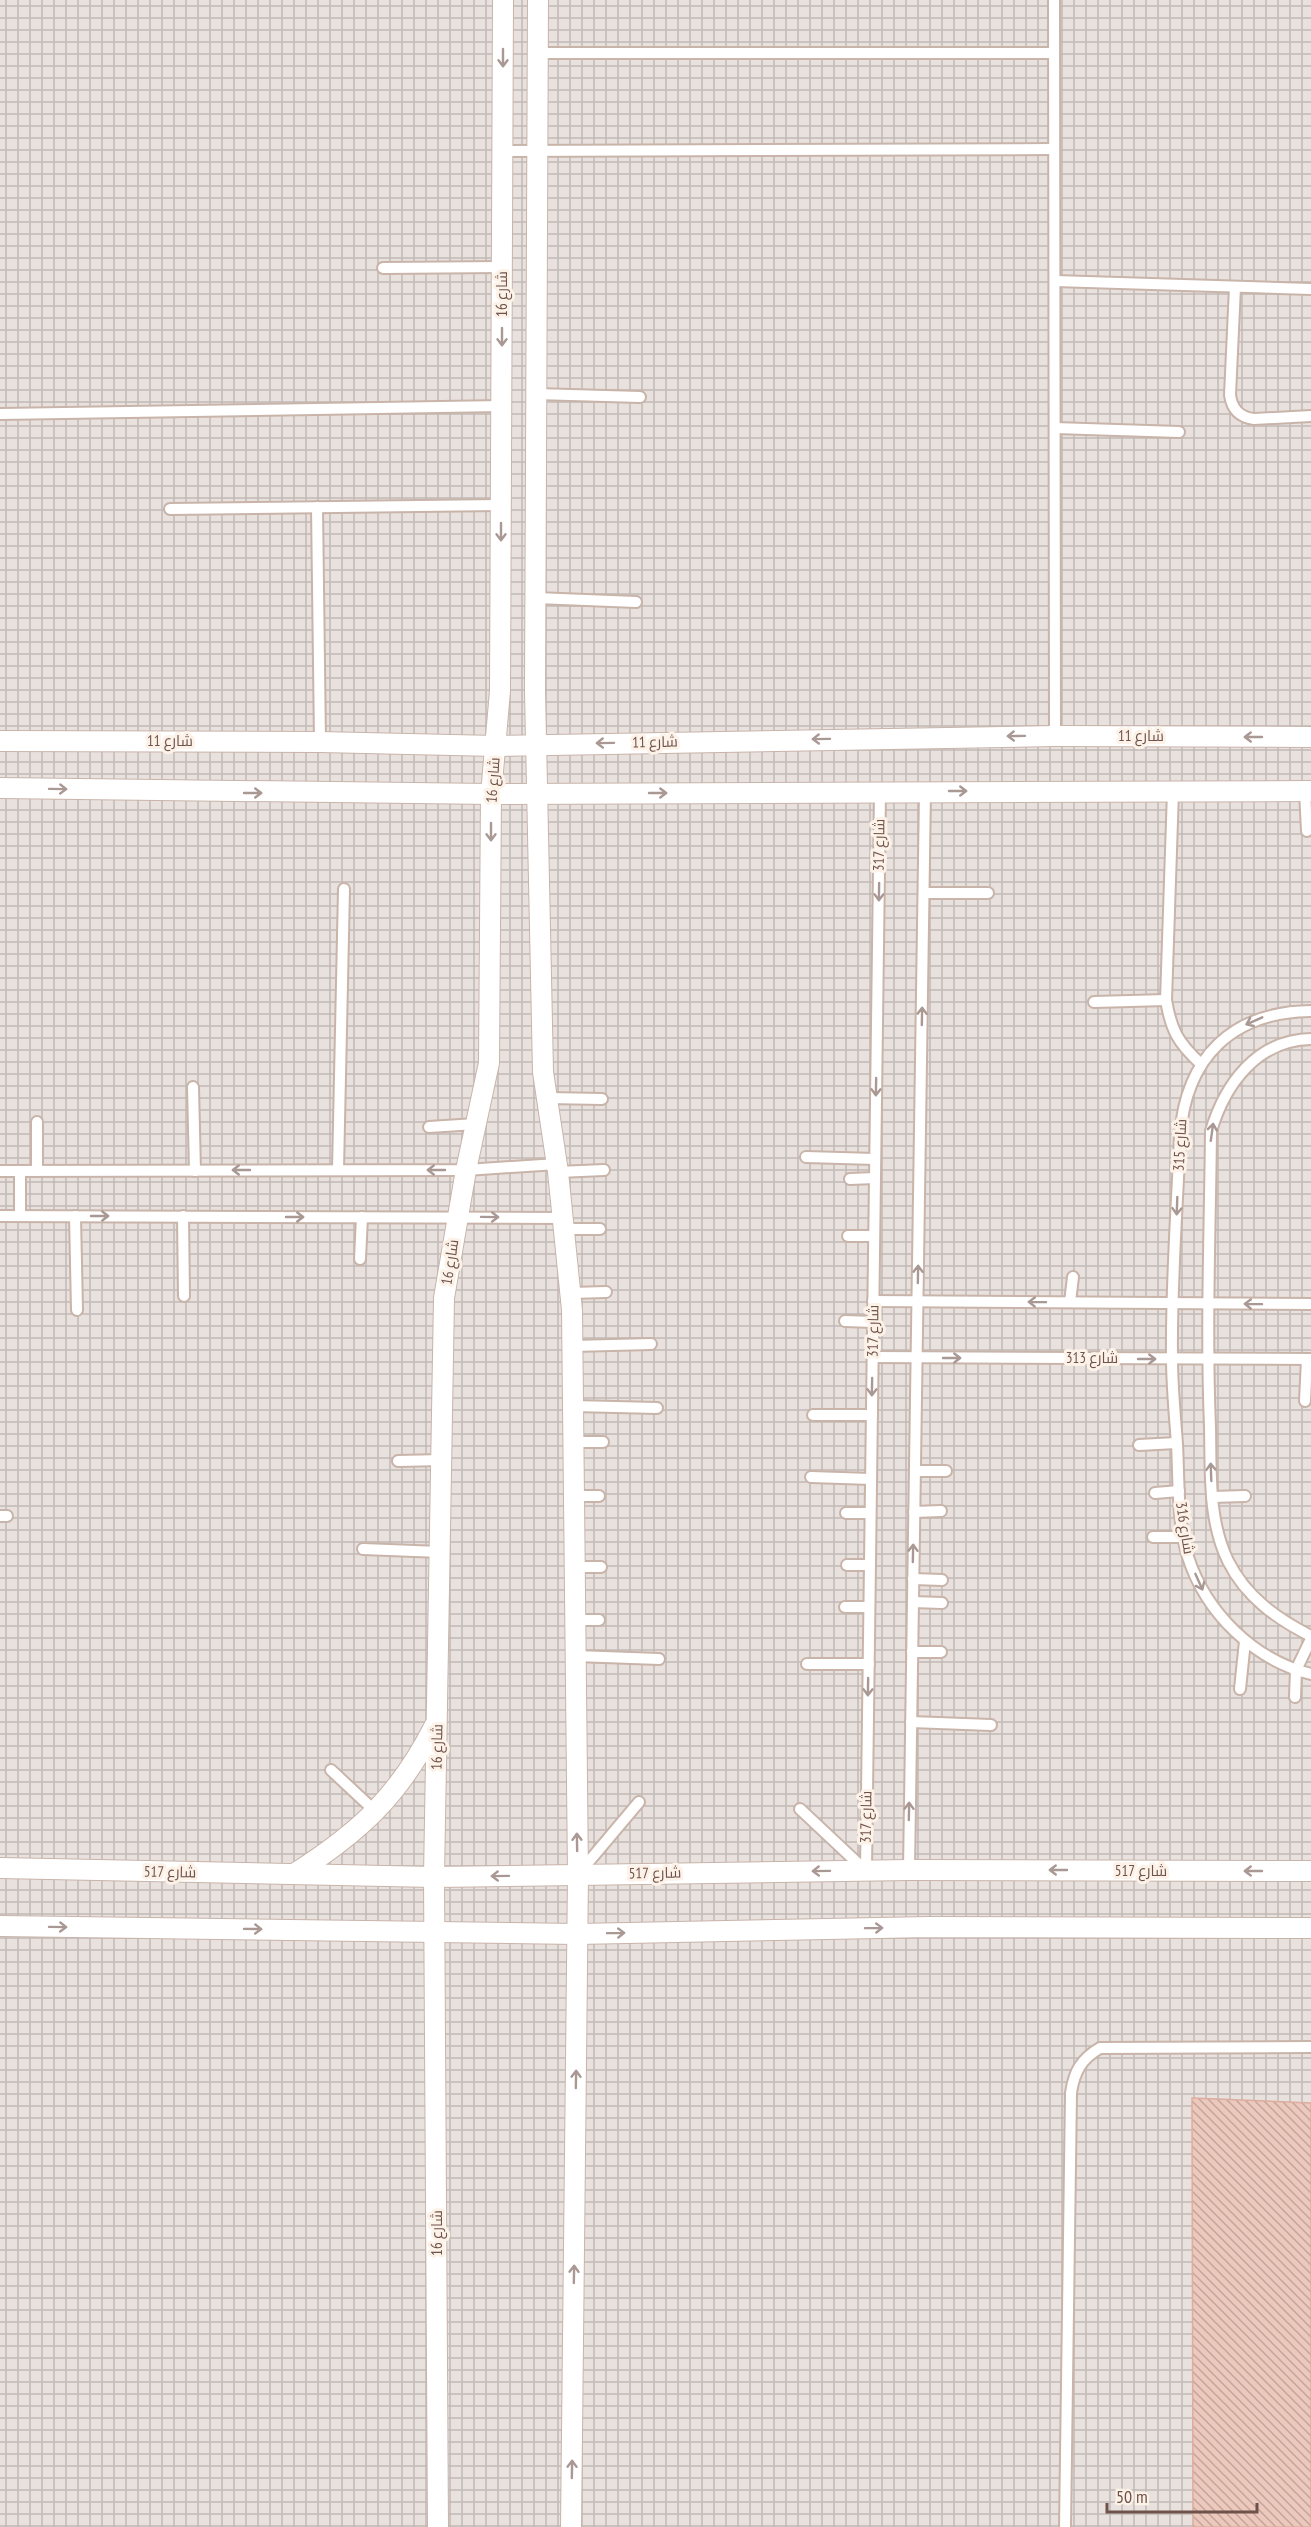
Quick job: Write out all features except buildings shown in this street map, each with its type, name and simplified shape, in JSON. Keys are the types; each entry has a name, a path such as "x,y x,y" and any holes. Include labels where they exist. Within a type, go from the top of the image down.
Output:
{"street":[{"name":"شارع 16","path":"438,2527 434,1877 444,1298 466,1170 489,1063 491,794 501,691 503,0"},
{"path":"537,0 536,598 543,1072 565,1224 573,1346 578,1875 571,2527"},
{"name":"شارع 11","path":"0,741 320,742 496,746 1055,736 1311,737"},
{"path":"0,788 491,794 1308,791"},
{"path":"294,1874 338,1846 376,1812 400,1784 421,1753 437,1720"},
{"name":"شارع 517","path":"0,1868 434,1877 866,1870 1311,1871"},
{"path":"0,1926 577,1934 930,1927 1311,1928"}],"lane":[{"path":"1054,0 1055,736"},
{"path":"537,53 1054,53"},
{"path":"502,151 1054,149"},
{"path":"383,268 502,267"},
{"path":"1054,281 1311,289"},
{"path":"1235,287 1230,395 1234,409 1246,418 1254,419 1311,416"},
{"path":"536,394 640,397"},
{"path":"0,414 502,406"},
{"path":"1055,428 1179,432"},
{"path":"170,509 501,505"},
{"path":"317,507 320,742"},
{"path":"536,598 636,602"},
{"path":"909,1870 925,791"},
{"path":"1173,791 1166,1000 1170,1025 1182,1047 1201,1064"},
{"path":"1307,831 1308,791"},
{"name":"شارع 317","path":"866,1870 880,792"},
{"path":"338,1170 344,889"},
{"path":"924,893 988,893"},
{"path":"1094,1002 1166,1000"},
{"name":"شارع 315","path":"1172,1359 1182,1111 1189,1086 1201,1064 1217,1045 1237,1029 1259,1018 1283,1011 1311,1011"},
{"name":"شارع 315","path":"1207,1359 1211,1131 1219,1105 1233,1080 1252,1061 1277,1047 1311,1039"},
{"path":"193,1087 195,1171"},
{"path":"548,1098 602,1099"},
{"path":"37,1122 37,1171"},
{"path":"429,1127 476,1124"},
{"path":"806,1158 875,1159"},
{"path":"0,1171 558,1168 604,1170"},
{"path":"20,1171 20,1216"},
{"path":"850,1179 875,1178"},
{"path":"0,1216 457,1217 565,1224 600,1229"},
{"path":"75,1216 77,1310"},
{"path":"183,1216 184,1296"},
{"path":"360,1259 362,1217"},
{"path":"848,1236 874,1236"},
{"path":"1070,1302 1073,1277"},
{"path":"571,1293 606,1292"},
{"path":"873,1301 1311,1304"},
{"path":"845,1321 873,1322"},
{"path":"573,1346 651,1344"},
{"name":"شارع 313","path":"873,1357 1309,1359"},
{"name":"شارع 316","path":"1172,1359 1179,1491 1184,1537 1188,1557 1203,1591 1225,1621 1245,1641 1270,1658 1311,1674"},
{"name":"شارع 316","path":"1207,1359 1212,1497 1216,1527 1229,1562 1250,1594 1278,1619 1311,1638"},
{"path":"1305,1401 1309,1359"},
{"path":"573,1406 657,1408"},
{"path":"813,1415 872,1415"},
{"path":"574,1442 603,1442"},
{"path":"1139,1445 1176,1443"},
{"path":"398,1461 442,1460"},
{"path":"915,1471 946,1471"},
{"path":"811,1477 871,1479"},
{"path":"1155,1493 1179,1491"},
{"path":"574,1496 599,1496"},
{"path":"1212,1497 1245,1496"},
{"path":"914,1512 941,1511"},
{"path":"846,1514 870,1513"},
{"path":"1153,1537 1184,1537"},
{"path":"363,1549 440,1552"},
{"path":"847,1565 870,1565"},
{"path":"575,1567 601,1567"},
{"path":"913,1579 942,1580"},
{"path":"913,1602 942,1603"},
{"path":"844,1608 869,1607"},
{"path":"575,1620 599,1620"},
{"path":"1295,1697 1296,1670 1311,1638"},
{"path":"1240,1689 1245,1641"},
{"path":"912,1652 941,1652"},
{"path":"576,1656 659,1659"},
{"path":"807,1664 869,1664"},
{"path":"911,1722 992,1725"},
{"path":"331,1770 376,1812"},
{"path":"578,1875 639,1802"},
{"path":"800,1809 866,1870"},
{"path":"1065,2527 1071,2093 1079,2066 1088,2055 1100,2048 1311,2047"}],"shaded area":[{"path":"0,0 1311,0 1311,2527 0,2527"}]}
